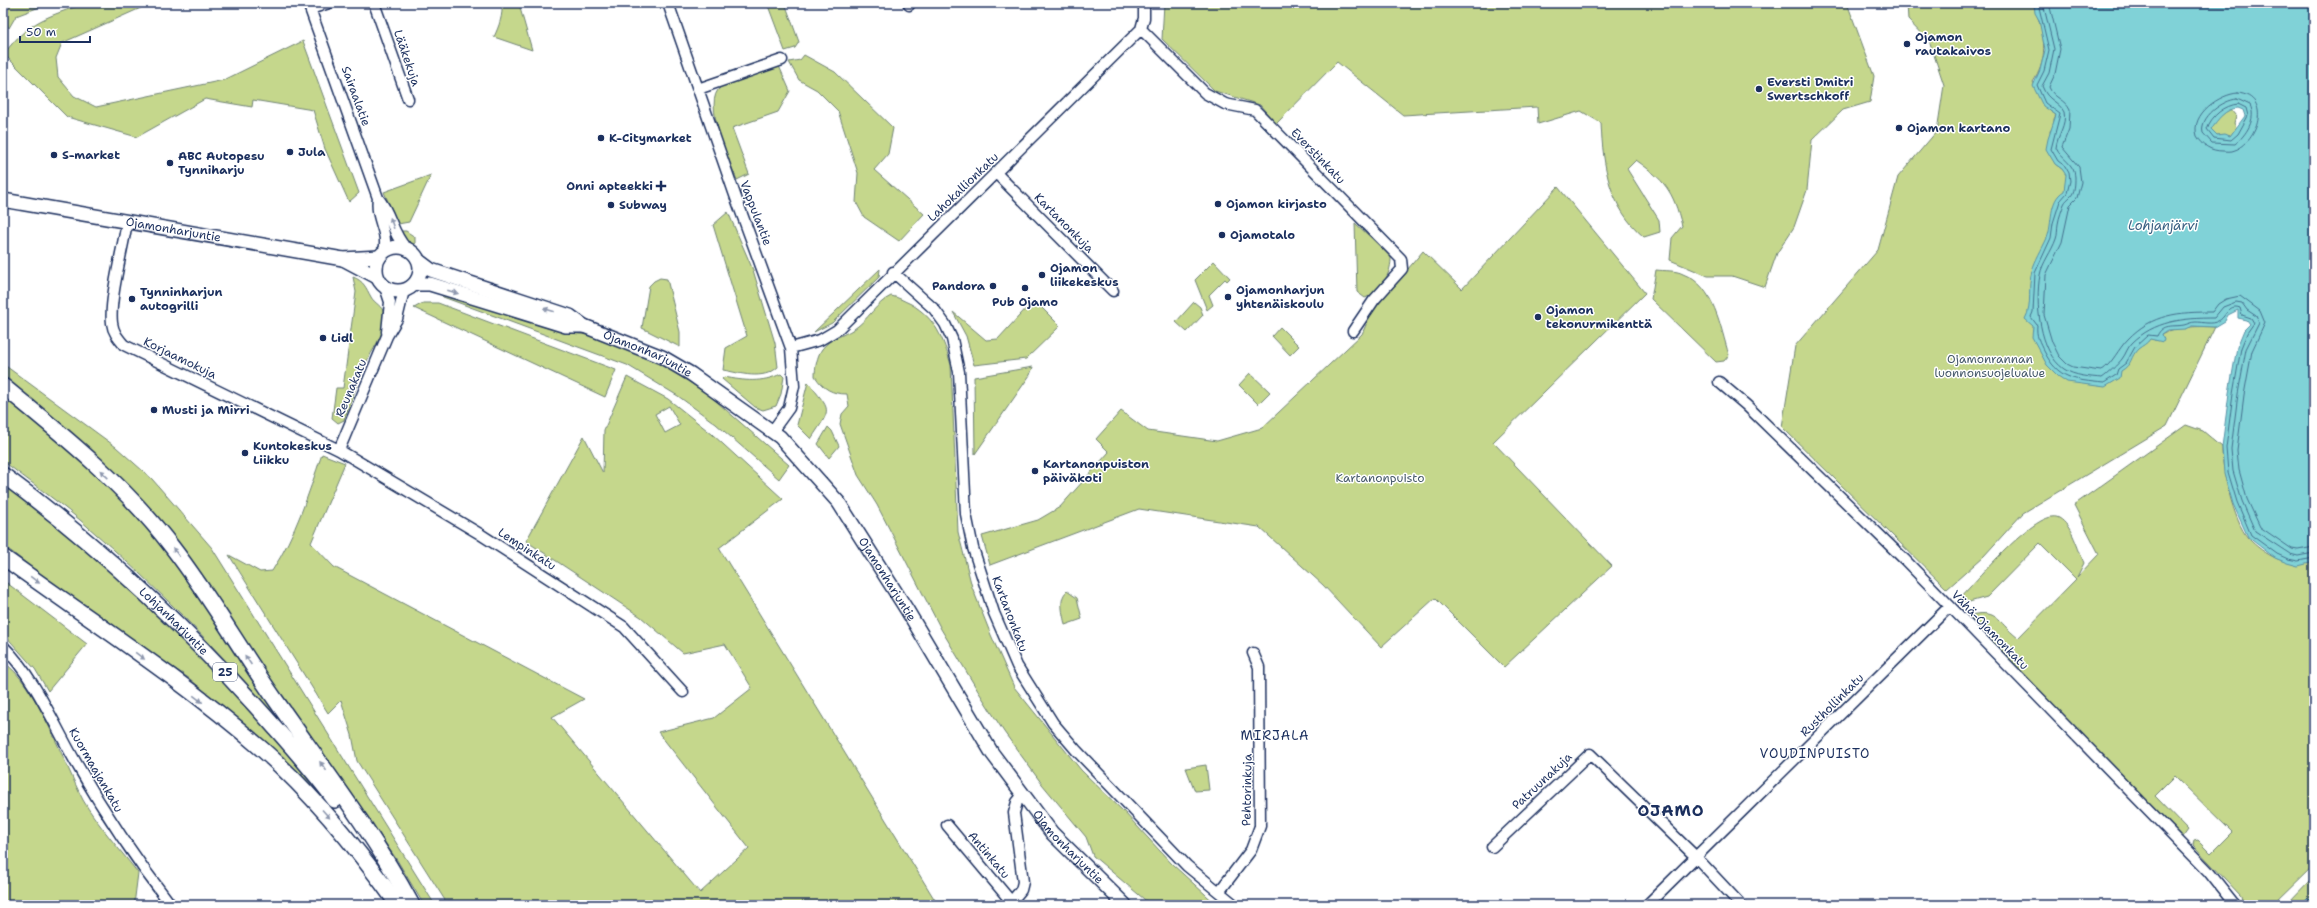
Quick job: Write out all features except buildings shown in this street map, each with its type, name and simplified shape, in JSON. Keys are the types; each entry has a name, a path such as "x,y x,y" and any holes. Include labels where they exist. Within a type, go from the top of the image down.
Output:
{"highway":[{"path":"3,386 98,467 152,521 172,547 270,692 381,849 410,905"},
{"name":"Lohjanharjuntie","path":"3,475 75,531 127,577 187,634 232,680 285,739 330,793 410,905"},
{"path":"3,557 168,676 263,750 327,814 368,862 398,905"}],"main road":[{"name":"Ojamonharjuntie","path":"3,200 343,259 382,254"},
{"path":"394,247 406,248 412,251 419,261 420,272 410,287 391,290 381,282 376,270 382,254 394,247"},
{"name":"Ojamonharjuntie","path":"343,259 381,282"},
{"name":"Ojamonharjuntie","path":"419,261 431,270 570,316 584,326 662,357 691,374 774,430 839,503 908,610 992,753 1023,795 1052,833 1125,905"},
{"name":"Ojamonharjuntie","path":"410,287 430,284 566,326 584,326"}],"street":[{"path":"309,6 328,3"},
{"name":"Lääkekuja","path":"374,3 408,99"},
{"name":"Vappulantie","path":"668,3 791,348 794,386 789,408 774,430"},
{"path":"1141,29 1144,18 1144,3"},
{"name":"Sairaalatie","path":"309,6 378,198 387,208 399,241 406,248"},
{"name":"Lahokallionkatu","path":"791,348 820,340 837,330 893,272 996,173 1141,29"},
{"name":"Everstinkatu","path":"1141,29 1205,93 1225,104 1255,110 1401,259 1402,269 1374,300 1353,331"},
{"path":"698,89 782,60"},
{"name":"Kartanonkuja","path":"996,173 1113,291"},
{"name":"Sairaalatie","path":"378,198 377,210 386,242 382,254"},
{"name":"Korjaamokuja","path":"127,222 112,307 112,323 117,337 124,345 339,450"},
{"name":"Kartanonkatu","path":"893,272 934,309 946,324 952,339 959,372 966,514 973,548 994,613 1017,666 1053,723 1076,750 1187,866 1235,905"},
{"name":"Reunakatu","path":"381,282 390,302 387,336"},
{"name":"Reunakatu","path":"339,450 387,336 397,319 410,287"},
{"name":"Vähä-Ojamonkatu","path":"1719,382 1746,404 1904,559 1949,607 2208,871 2235,905"},
{"name":"Lempinkatu","path":"339,450 480,534 607,615 624,627 683,692"},
{"name":"Rusthollinkatu","path":"1647,905 1949,607"},
{"name":"Kuormaajankatu","path":"3,646 15,658 32,685 125,845 171,905"},
{"name":"Pehtorinkuja","path":"1219,892 1251,850 1260,826 1259,667 1253,653"},
{"name":"Patruunakuja","path":"1492,847 1590,754 1696,857"},
{"name":"Antinkatu","path":"947,825 1013,904 1021,890 1023,882 1014,813 1016,802 1023,795"},
{"path":"1696,857 1741,905"}],"green space":[{"path":"3,3 50,3 16,16 9,28 3,19"},
{"path":"86,3 152,3 62,43 56,58 58,77 74,96 96,107 224,80 303,41 359,193 349,202 325,149 313,110 253,100 252,107 205,99 137,137 67,117 4,54 22,34 40,21"},
{"path":"502,3 521,3 520,8 532,50 494,37 500,21"},
{"path":"767,3 785,3 799,42 795,48 785,51"},
{"path":"1164,3 1847,3 1874,76 1870,102 1843,110 1812,140 1807,190 1794,227 1777,253 1765,287 1732,276 1708,276 1670,260 1672,238 1682,226 1679,214 1666,187 1654,174 1636,160 1627,169 1659,220 1660,232 1644,237 1623,213 1610,185 1606,170 1601,123 1581,111 1538,124 1537,107 1403,115 1337,62 1276,124 1260,105 1215,91 1162,39"},
{"name":"Ojamonrannan luonnonsuojelualue","path":"1907,3 2034,3 2043,37 2044,52 2040,67 2033,82 2050,111 2056,115 2054,119 2054,126 2050,131 2055,164 2062,169 2123,233 2154,340 2161,340 2162,334 2174,329 2215,327 2167,426 2023,513 1984,556 1947,589 1782,427 1795,346 1878,250 1898,177 1937,131 1944,85 1930,43 1908,20"},
{"path":"804,55 835,72 893,128 888,154 874,170 924,214 899,241 864,217 856,202 858,173 838,111 817,90 799,80 789,62 800,60"},
{"path":"779,66 790,91 778,112 732,128 749,174 737,180 715,118 714,105 716,94 721,87 726,84"},
{"path":"2230,109 2236,116 2234,123 2237,129 2230,136 2217,135 2211,129 2217,118"},
{"path":"431,175 409,222 398,224 384,192"},
{"name":"Kartanonpuisto","path":"1558,187 1645,293 1493,442 1612,566 1504,667 1435,598 1381,647 1323,585 1259,527 1139,509 990,565 982,536 1038,520 1060,507 1109,452 1096,439 1121,411 1148,431 1217,441 1262,428 1362,334 1371,313 1423,251 1462,289"},
{"path":"728,212 753,270 775,343 778,367 765,374 751,375 723,370 726,348 747,336 713,225"},
{"path":"1355,223 1391,256 1390,269 1381,287 1365,298 1357,292"},
{"path":"398,231 406,231 415,237 415,244 414,245 404,239"},
{"path":"1214,261 1230,278 1227,281 1225,279 1209,295 1213,305 1207,310 1195,280"},
{"path":"880,269 879,277 832,323 814,332"},
{"path":"1656,270 1680,273 1694,280 1702,288 1715,308 1723,332 1729,355 1724,361 1716,362 1651,299"},
{"path":"353,277 362,283 372,299 382,309 384,320 380,338 361,374 344,420 338,423 332,418 336,388 343,388 356,292"},
{"path":"660,278 667,279 680,332 680,347 642,328 649,286"},
{"path":"439,293 561,332 588,335 660,363 709,395 789,465 779,479 716,424 678,396 627,365 443,297"},
{"path":"891,296 911,304 927,316 937,330 948,355 951,365 958,532 972,587 1014,687 1081,770 1125,813 1172,864 1217,905 1151,905 1093,856 1086,837 1042,784 1004,732 978,691 941,629 877,505 858,475 840,424 842,414 849,406 847,394 832,392 821,384 815,376 816,366 819,355 825,345 854,329 881,303"},
{"path":"1194,302 1200,307 1203,315 1187,332 1176,322"},
{"path":"423,303 438,303 616,370 605,397 414,308"},
{"path":"1031,303 1037,303 1060,326 1026,359 974,365 966,336 953,312 986,340 998,339"},
{"path":"1280,327 1299,346 1290,355 1272,336"},
{"path":"3,364 116,447 152,479 212,548 435,905 424,905 397,860 257,662 190,559 159,522 105,463 3,379"},
{"path":"1033,367 1030,375 975,454 974,377"},
{"path":"1250,373 1270,392 1258,404 1239,385"},
{"path":"781,374 784,377 781,394 776,406 763,410 755,407 722,379 724,377 760,380"},
{"path":"627,377 668,399 712,434 783,499 719,548 938,905 448,905 357,761 352,735 341,700 328,713 229,555 260,572 272,571 295,529 322,454 345,463 311,543 334,567 584,699 552,717 700,893 749,848 658,732 714,718 752,688 725,644 683,653 641,617 526,541 584,436 603,473 604,430","holes":["669,406 680,425 665,433 655,414"]},
{"path":"808,382 825,405 826,409 826,414 823,420 811,439 797,425"},
{"path":"3,394 103,482 159,539 309,756 228,663 141,575 80,520 3,461"},
{"path":"2186,425 2203,431 2222,447 2222,456 2229,494 2238,520 2248,538 2262,550 2278,559 2296,564 2314,562 2314,865 2273,905 2243,905 2241,896 2193,845 2194,841 2198,840 2211,853 2232,832 2175,776 2155,796 2188,830 2183,837 1966,616 1985,614 1996,617 2018,638 2076,579 2040,543 1987,597 1962,604 1958,600 2006,549 2036,524 2049,517 2059,518 2064,521 2074,538 2084,563 2077,577 2099,554 2074,505"},
{"path":"828,427 832,431 839,446 829,458 818,444"},
{"path":"3,485 83,548 159,616 208,663 259,719 338,818 288,763 190,679 75,601 3,545"},
{"path":"3,580 87,644 48,691 35,669 3,633"},
{"path":"1067,591 1077,598 1082,619 1065,625 1062,612 1062,602 1064,594"},
{"path":"3,662 15,672 38,705 88,809 138,873 134,905 3,905"},
{"path":"1206,765 1209,790 1195,791 1186,768"},
{"path":"2314,876 2314,898 2301,905 2286,905"}],"water":[{"name":"Lohjanjärvi","path":"2034,3 2314,3 2314,562 2298,566 2275,558 2248,537 2233,504 2224,473 2222,447 2237,347 2244,330 2250,324 2247,320 2238,318 2238,310 2228,315 2225,321 2215,327 2192,326 2185,329 2168,330 2162,334 2164,340 2163,342 2150,339 2135,352 2128,366 2121,371 2120,378 2105,387 2067,382 2058,376 2047,365 2032,337 2033,326 2025,319 2029,308 2032,271 2049,232 2055,200 2064,191 2066,175 2062,169 2055,164 2046,149 2056,115 2043,106 2033,86 2040,70 2045,50 2039,20 2035,13","holes":["2238,108 2243,110 2245,116 2230,136 2225,134 2217,135 2211,129 2219,118 2229,110"]},
{"path":"2307,898 2314,898 2314,905 2300,905"}],"place":[{"name":"Ojamon rautakaivos","path":"1907,44"},
{"name":"Eversti Dmitri Swertschkoff","path":"1759,89"},
{"name":"Ojamon kartano","path":"1899,128"},
{"name":"K-Citymarket","path":"601,138"},
{"name":"Jula","path":"290,152"},
{"name":"S-market","path":"54,155"},
{"name":"ABC Autopesu Tynniharju","path":"170,163"},
{"name":"Onni apteekki","path":"661,186"},
{"name":"Ojamon kirjasto","path":"1218,204"},
{"name":"Subway","path":"611,205"},
{"name":"Ojamotalo","path":"1222,235"},
{"name":"Ojamon liikekeskus","path":"1042,275"},
{"name":"Pandora","path":"993,286"},
{"name":"Pub Ojamo","path":"1025,288"},
{"name":"Ojamonharjun yhtenäiskoulu","path":"1228,297"},
{"name":"Tynninharjun autogrilli","path":"132,299"},
{"name":"Ojamon tekonurmikenttä","path":"1538,317"},
{"name":"Lidl","path":"323,338"},
{"name":"Musti ja Mirri","path":"154,410"},
{"name":"Kuntokeskus Liikku","path":"245,453"},
{"name":"Kartanonpuiston päiväkoti","path":"1035,471"}],"district":[{"name":"MIRJALA","path":"1275,735"},
{"name":"VOUDINPUISTO","path":"1815,753"},
{"name":"OJAMO","path":"1671,810"}]}
